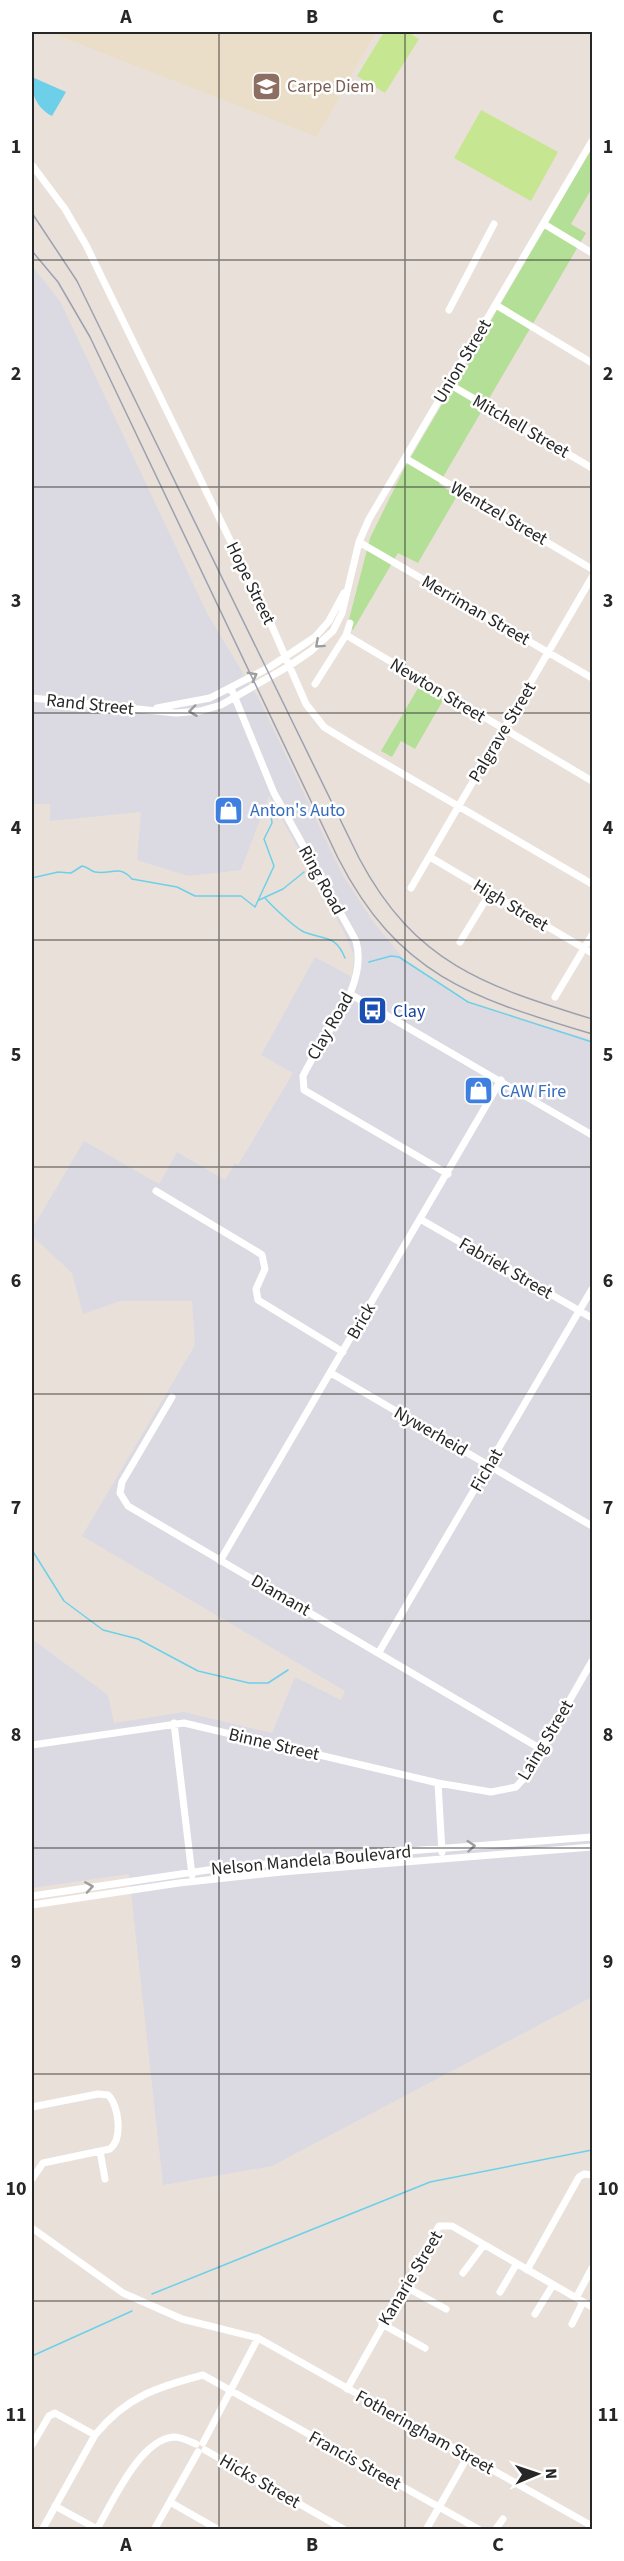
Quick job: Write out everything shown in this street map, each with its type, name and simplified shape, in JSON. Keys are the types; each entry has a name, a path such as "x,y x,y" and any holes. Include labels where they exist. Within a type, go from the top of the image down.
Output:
{"street":[{"name":"Union Street","path":"235,697 289,666 317,647 333,631 342,613 359,542 405,458 592,143"},
{"name":"Hope Street","path":"32,165 65,209 86,244 286,657 306,704 324,727 592,884"},
{"path":"449,310 494,224"},
{"path":"544,224 592,250"},
{"path":"496,306 592,363"},
{"name":"Mitchell Street","path":"449,384 592,468"},
{"name":"Wentzel Street","path":"405,458 592,569"},
{"name":"Merriman Street","path":"359,542 592,678"},
{"name":"Palgrave Street","path":"411,888 592,577"},
{"name":"Union Street","path":"231,688 286,657 315,637 325,627 347,588"},
{"path":"315,684 346,635 350,623"},
{"name":"Newton Street","path":"346,635 592,781"},
{"name":"Ring Road","path":"231,688 274,793 356,941 359,961 358,975"},
{"name":"Rand Street","path":"148,709 199,701 231,688"},
{"name":"Rand Street","path":"32,698 191,712 212,708 235,697"},
{"name":"High Street","path":"430,857 592,953"},
{"path":"460,942 490,893"},
{"path":"555,997 592,935"},
{"name":"Clay Road","path":"358,975 350,994 303,1076 302,1086 308,1094 448,1174"},
{"path":"350,994 592,1135"},
{"name":"Brick","path":"220,1561 501,1080"},
{"path":"156,1191 262,1255 266,1269 256,1289 258,1300 343,1352"},
{"name":"Fabriek Street","path":"420,1219 592,1318"},
{"name":"Fichat","path":"380,1652 592,1288"},
{"name":"Nywerheid","path":"331,1373 592,1526"},
{"name":"Diamant","path":"172,1397 122,1482 120,1493 128,1506 380,1652 541,1749"},
{"name":"Laing Street","path":"516,1787 526,1775 592,1661"},
{"path":"174,1723 193,1881"},
{"name":"Binne Street","path":"32,1745 174,1723 289,1747 438,1783 490,1792 516,1787"},
{"path":"438,1783 442,1858"},
{"name":"Nelson Mandela Boulevard","path":"32,1896 192,1871 441,1848 592,1837"},
{"path":"563,1839 564,1849"},
{"name":"Nelson Mandela Boulevard","path":"32,1905 193,1881 592,1847"},
{"path":"32,2107 98,2094 108,2095 114,2105 117,2142 110,2149 47,2162 38,2168 32,2179"},
{"path":"100,2151 105,2179"},
{"path":"527,2270 579,2177 584,2174 592,2175"},
{"name":"Kanarie Street","path":"347,2389 439,2226 452,2226 592,2307"},
{"name":"Fotheringham Street","path":"32,2228 97,2277 142,2303 182,2319 258,2338 592,2526"},
{"path":"463,2273 483,2246"},
{"path":"500,2292 516,2265"},
{"path":"572,2324 592,2268"},
{"path":"535,2314 553,2285"},
{"path":"404,2286 446,2309"},
{"path":"382,2324 424,2348"},
{"path":"154,2529 258,2338"},
{"name":"Francis Street","path":"42,2529 96,2435 107,2421 149,2390 202,2375 480,2529"},
{"path":"32,2445 49,2416 55,2413 96,2435"},
{"name":"Hicks Street","path":"98,2529 140,2458 169,2438 180,2437 345,2529"},
{"path":"426,2529 468,2456"},
{"path":"170,2502 219,2529"},
{"path":"55,2506 98,2529"},
{"path":"495,2529 503,2518"}],"shaded area":[{"name":"Carpe Diem","path":"56,32 376,32 317,137 54,34"},
{"path":"32,266 60,301 207,613 261,703 342,874 372,920 406,962 465,1002 592,1040 592,1997 272,2166 163,2185 129,1874 32,1888 32,1639 108,1695 114,1723 184,1712 272,1733 295,1677 341,1700 345,1691 82,1536 195,1345 192,1301 120,1301 83,1314 72,1273 32,1236 32,1229 84,1141 159,1184 177,1152 225,1180 235,1163 238,1165 293,1073 261,1055 315,957 352,977 354,956 345,934 269,796 241,870 188,876 137,860 141,812 50,821 50,804 32,804"}],"green space":[{"path":"384,32 408,32 419,39 385,93 357,76"},
{"path":"481,110 558,152 531,201 454,158"},
{"path":"592,148 592,188 571,224 586,233 439,484 457,496 418,563 398,553 353,630 347,627 370,538 404,469"},
{"path":"421,683 445,697 415,749 401,741 392,757 381,751"}],"water":[{"path":"32,77 66,92 52,116 38,104 32,89"}],"waterway":[{"path":"32,878 58,872 71,873 82,866 101,873 123,872 132,879 177,887 195,896 241,896 255,907 274,866 264,839 272,823 271,814"},
{"path":"259,900 283,889 304,872"},
{"path":"265,898 300,930 333,941 345,958"},
{"path":"369,962 391,956 399,957 468,1002 592,1042"},
{"path":"32,1550 64,1601 103,1630 138,1639 198,1671 249,1683 268,1683 288,1670"},
{"path":"152,2294 430,2182 592,2150"},
{"path":"32,2356 132,2311"}],"railway":[{"path":"32,213 77,281 359,858 381,894 404,923 429,947 457,966 486,982 519,995 592,1019"},
{"path":"32,251 58,282 90,337 338,858 362,898 387,931 414,956 443,977 475,994 511,1008 592,1034"}],"place":[{"name":"Carpe Diem","path":"266,86"},
{"name":"Anton's Auto","path":"229,810"},
{"name":"Clay","path":"372,1011"},
{"name":"CAW Fire","path":"479,1091"}]}
